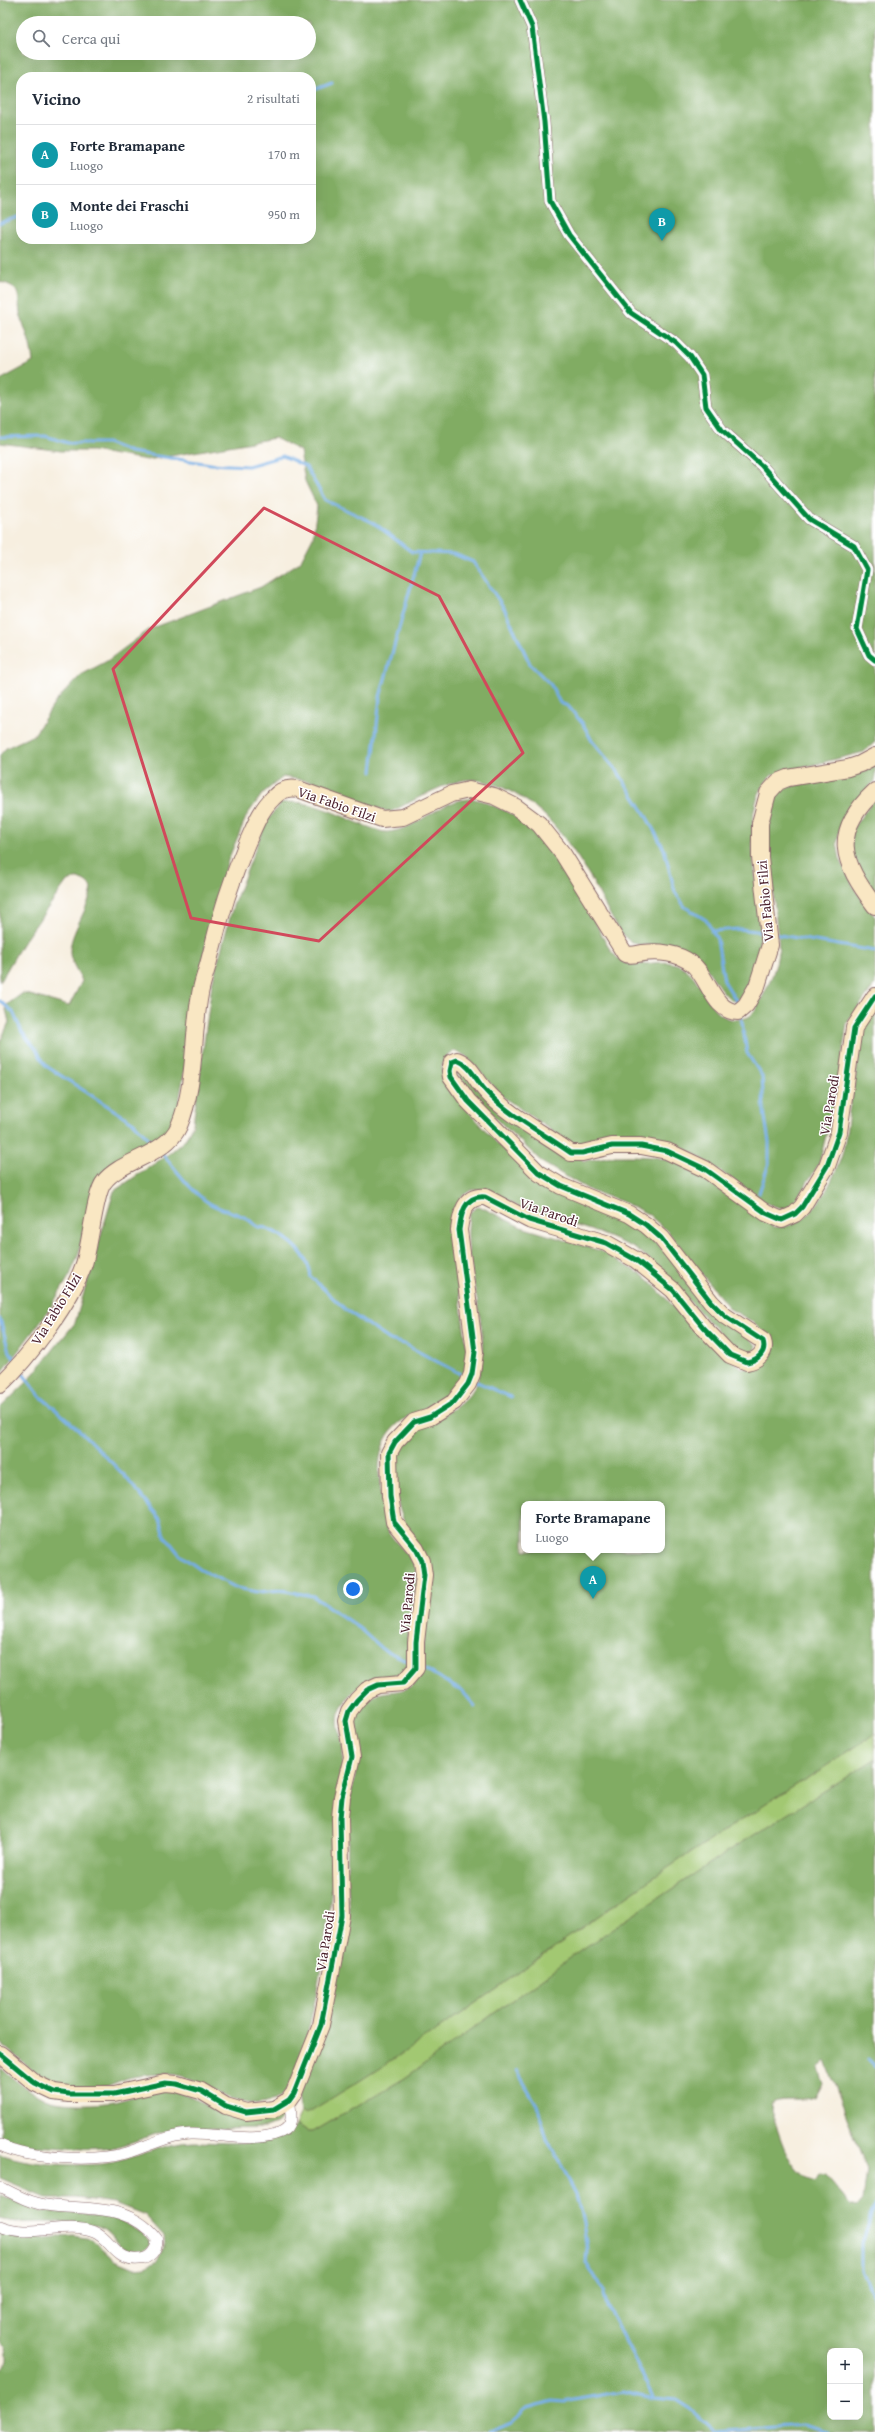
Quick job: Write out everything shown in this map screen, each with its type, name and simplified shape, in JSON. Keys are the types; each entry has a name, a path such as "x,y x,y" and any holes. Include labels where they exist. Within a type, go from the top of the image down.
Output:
{"street":[{"path":"520,0 532,27 544,122 550,201 569,235 631,314 676,343 690,357 702,376 706,408 722,430 762,466 809,519 854,546 867,570 857,629 869,655 875,660"},
{"name":"Via Fabio Filzi","path":"0,1384 41,1337 74,1286 89,1247 102,1184 111,1176 160,1148 171,1138 178,1127 189,1092 200,992 222,907 256,822 272,798 280,792 290,788 298,789 374,818 392,820 410,814 452,794 469,790 478,791 516,807 539,824 563,854 625,954 666,953 682,957 700,971 721,1005 728,1010 738,1012 746,1005 757,986 770,945 760,857 760,823 768,793 778,782 788,778 848,768 860,764 875,756"},
{"path":"875,790 853,814 846,830 845,842 856,880 875,906"},
{"name":"Via Parodi","path":"289,2100 294,2093 321,2025 342,1916 340,1818 342,1797 352,1757 346,1722 349,1711 356,1700 367,1690 378,1686 403,1683 416,1668 416,1642 424,1575 422,1561 416,1549 394,1522 390,1496 389,1453 400,1437 414,1422 430,1416 454,1402 472,1374 476,1352 460,1230 462,1212 465,1206 474,1198 485,1196 529,1220 606,1243 636,1260 673,1290 703,1328 730,1355 740,1360 750,1362 760,1357 764,1348 763,1341 725,1316 711,1302 661,1238 646,1225 629,1214 561,1186 539,1173 468,1101 451,1077 451,1063 455,1060 463,1062 486,1091 498,1103 571,1152 582,1153 612,1146 641,1146 667,1151 705,1169 766,1213 782,1220 795,1214 802,1208 827,1166 839,1132 854,1028 875,996"},
{"path":"0,2054 35,2083 54,2092 99,2095 114,2094 152,2084 176,2084 201,2092 226,2106 246,2112 274,2109 289,2100 292,2118 290,2124 281,2132 249,2137 189,2134 125,2153 103,2157 53,2157 14,2152 0,2145"},
{"path":"0,2187 18,2196 45,2205 113,2210 146,2228 157,2239 157,2245 152,2254 146,2258 134,2259 119,2256 102,2237 80,2229 21,2230 0,2226"}],"highlighted area":[{"path":"264,508 439,596 523,753 319,941 191,918 113,669"}],"green space":[{"path":"0,0 875,0 875,742 864,752 772,775 759,794 753,817 752,843 760,928 758,954 747,988 739,999 736,1001 731,1000 704,965 683,948 668,945 645,945 631,942 620,932 584,867 560,833 541,812 524,799 503,788 480,780 459,781 432,791 390,812 365,804 310,781 283,777 263,793 247,815 228,860 206,943 178,1108 169,1128 162,1138 90,1203 78,1256 70,1275 49,1310 0,1375 0,1042 9,1022 5,1006 23,993 69,1006 82,981 71,960 71,946 92,888 81,879 67,881 22,944 0,982 0,755 6,748 34,735 56,701 81,675 107,661 150,629 261,587 300,562 313,537 317,506 305,481 300,451 275,438 147,460 92,451 61,451 0,443 0,380 33,362 30,345 21,317 18,295 13,287 0,282"},
{"path":"875,765 875,781 848,809 841,822 837,843 840,859 856,891 875,917 875,984 847,1023 837,1090 819,1164 799,1195 792,1204 785,1209 768,1204 695,1154 672,1143 646,1137 605,1139 575,1144 569,1143 502,1096 466,1056 454,1051 448,1054 442,1064 442,1071 450,1090 495,1141 537,1182 554,1192 620,1219 641,1230 658,1245 756,1345 754,1351 750,1355 738,1352 648,1258 634,1248 597,1232 521,1208 489,1189 471,1190 462,1196 453,1210 452,1237 468,1358 466,1371 465,1375 455,1389 442,1399 401,1421 390,1432 382,1448 379,1475 386,1526 391,1536 413,1562 417,1575 408,1635 409,1662 404,1673 360,1686 347,1698 339,1713 338,1724 343,1746 342,1781 333,1880 316,1996 304,2046 291,2083 275,2100 258,2103 244,2103 231,2099 183,2076 168,2074 152,2075 125,2079 107,2086 75,2088 61,2085 36,2072 0,2043 0,1408 26,1383 75,1323 114,1191 170,1153 185,1140 193,1124 212,984 233,906 266,822 281,803 291,802 323,808 363,825 387,832 409,826 448,804 470,799 486,802 515,817 542,841 576,888 615,956 620,960 635,965 661,962 679,965 693,976 715,1010 722,1016 731,1019 741,1019 750,1016 766,991 774,970 779,949 770,871 768,838 773,806 779,790 791,786 853,775"},
{"path":"875,798 875,899 852,854 852,829"},
{"path":"875,1007 875,1734 681,1859 448,2022 354,2085 305,2114 301,2112 298,2095 325,2034 350,1911 347,1875 349,1805 360,1753 354,1717 369,1699 377,1694 406,1689 412,1686 419,1677 422,1663 423,1636 431,1578 428,1565 410,1535 398,1505 395,1484 396,1461 400,1447 409,1437 420,1428 460,1404 471,1393 478,1379 482,1358 480,1316 469,1254 468,1233 470,1212 479,1206 521,1227 601,1251 648,1279 698,1333 742,1368 753,1369 768,1359 773,1349 772,1340 750,1320 730,1309 668,1232 648,1214 621,1201 591,1191 543,1163 475,1098 457,1073 459,1069 584,1161 612,1156 634,1156 654,1157 681,1163 774,1227 787,1226 799,1221 818,1203 825,1192 842,1155 865,1019"},
{"path":"875,1734 875,1759 727,1852 584,1948 405,2078 313,2132 308,2132 295,2125 301,2112 305,2114 354,2085 448,2022 681,1859"},
{"path":"875,1759 875,2432 0,2432 0,2371 7,2361 7,2354 6,2348 0,2342 0,2234 23,2239 74,2236 92,2239 114,2260 134,2268 145,2267 156,2262 165,2247 164,2236 145,2215 114,2203 76,2198 45,2198 0,2179 0,2154 37,2163 77,2165 102,2164 182,2143 233,2143 264,2140 278,2137 289,2132 295,2125 308,2132 313,2132 405,2078 584,1948 727,1852","holes":["826,2061 867,2170 863,2200 857,2207 850,2205 826,2176 820,2175 815,2182 805,2177 791,2161 781,2141 771,2110 772,2103 782,2100 804,2100 815,2098 823,2083 818,2068"]},
{"path":"0,2067 27,2089 45,2099 61,2103 102,2103 118,2101 155,2091 170,2091 185,2094 221,2113 236,2118 281,2115 282,2118 278,2123 265,2128 168,2130 117,2147 83,2149 18,2145 0,2137"},
{"path":"0,2195 41,2211 109,2216 140,2232 151,2244 143,2252 126,2249 102,2228 84,2223 14,2222 3,2220 0,2219"}],"waterway":[{"path":"316,89 332,83"},
{"path":"0,223 16,218"},
{"path":"0,437 45,436 68,443 107,443 130,452 211,464 248,466 283,456 306,467 325,500 374,523 412,552 454,554 473,562 504,608 530,664 551,685 560,703 568,706 583,724 592,741 618,772 644,812 664,849 675,892 685,907 706,920 717,939 724,981 739,1005"},
{"path":"372,772 380,697 420,553"},
{"path":"711,931 740,929 763,932"},
{"path":"773,934 875,951"},
{"path":"0,1001 13,1012 22,1032 36,1049 46,1066 134,1123 155,1145"},
{"path":"741,1016 747,1053 762,1076 764,1111 769,1142 769,1163 759,1193"},
{"path":"161,1152 189,1186 209,1203 240,1215 257,1226 267,1228 283,1237 296,1247 306,1261 311,1277 346,1310 390,1340 404,1344 466,1377"},
{"path":"0,1319 8,1348 16,1362"},
{"path":"20,1370 40,1396 77,1428 124,1475 160,1519 165,1536 180,1555 201,1570 237,1588 258,1592 281,1590 313,1596 359,1628 382,1649 411,1662"},
{"path":"475,1381 511,1397"},
{"path":"422,1667 463,1692 475,1706"},
{"path":"868,2059 875,2066"},
{"path":"517,2071 537,2105 547,2139 576,2194 583,2222 587,2250 586,2263 603,2290 607,2306 654,2398"},
{"path":"875,2203 862,2244 862,2270 875,2300"},
{"path":"490,2432 511,2423 528,2408 552,2401 564,2402 623,2391 654,2398 676,2400 690,2409 715,2432 802,2425 829,2432"}],"cycle path":[{"path":"520,0 532,27 544,122 550,201 569,235 631,313 676,343 690,357 702,375 706,407 722,430 762,466 809,519 854,546 867,570 857,629 869,655 875,660"},
{"path":"0,2054 35,2083 54,2092 69,2094 114,2094 165,2083 177,2084 201,2091 226,2106 246,2112 274,2109 289,2100 294,2093 321,2025 342,1916 340,1818 342,1797 352,1757 346,1721 349,1711 367,1690 378,1685 403,1683 416,1668 416,1642 424,1575 422,1561 416,1549 394,1522 390,1496 389,1453 395,1442 414,1422 430,1417 454,1402 468,1384 472,1374 475,1352 459,1230 465,1207 472,1199 485,1197 529,1220 606,1243 636,1260 673,1290 703,1327 730,1355 747,1362 758,1358 764,1349 763,1341 725,1316 711,1302 661,1238 646,1225 629,1214 561,1186 539,1173 468,1101 451,1077 450,1071 452,1062 457,1060 462,1062 470,1069 482,1087 494,1099 526,1124 571,1153 582,1153 612,1146 641,1146 667,1151 705,1169 766,1213 782,1220 795,1214 802,1207 827,1166 839,1132 854,1028 875,996"}],"place":[{"name":"Monte dei Fraschi","path":"662,241"},
{"name":"Forte Bramapane","path":"593,1599"}]}
